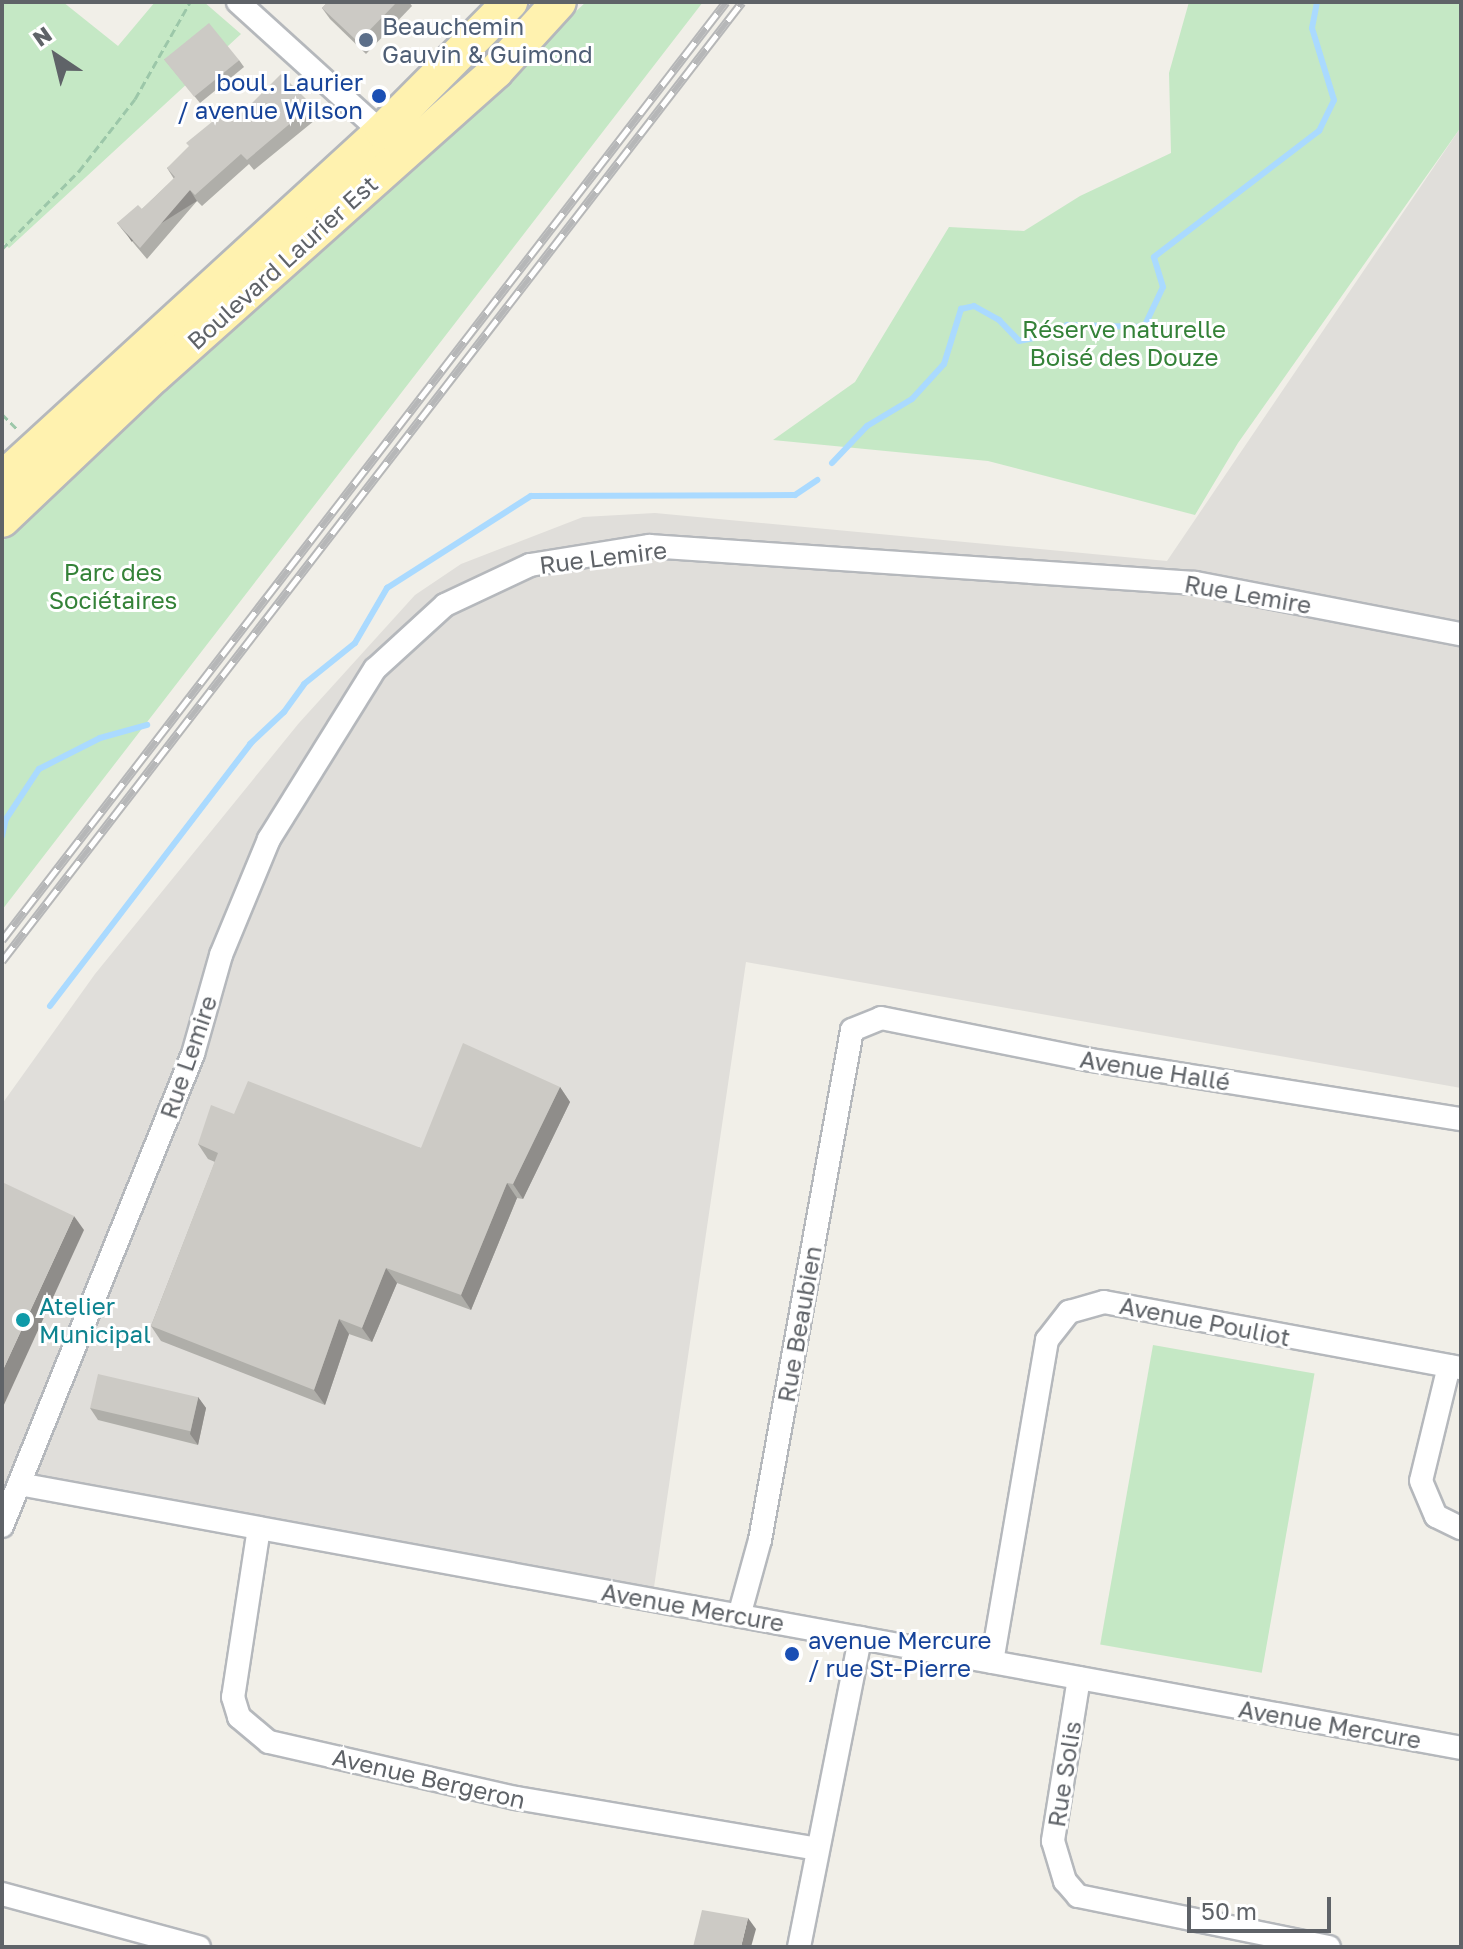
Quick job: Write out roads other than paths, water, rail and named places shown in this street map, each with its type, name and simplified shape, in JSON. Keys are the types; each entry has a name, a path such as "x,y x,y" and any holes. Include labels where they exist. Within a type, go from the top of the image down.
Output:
{"main road":[{"name":"Boulevard Laurier Est","path":"392,143 510,2"},
{"name":"Boulevard Laurier Est","path":"2,520 17,464 392,143 496,71 559,2"}],"street":[{"path":"238,2 392,143"},
{"name":"Rue Lemire","path":"2,1526 193,1054 221,955 269,839 375,669 445,605 530,565 649,546 1195,583 1461,634"},
{"name":"Avenue Hallé","path":"852,1030 881,1018 1091,1060 1461,1119"},
{"name":"Rue Beaubien","path":"739,1616 760,1540 852,1030"},
{"name":"Avenue Pouliot","path":"992,1662 1047,1340 1069,1312 1104,1302 1455,1367"},
{"path":"1455,1367 1421,1481 1436,1516 1461,1528"},
{"name":"Avenue Mercure","path":"19,1484 1461,1748"},
{"name":"Avenue Bergeron","path":"259,1528 233,1697 239,1717 269,1742 516,1798 817,1849"},
{"path":"799,1947 860,1638"},
{"name":"Rue Solis","path":"1079,1678 1053,1841 1065,1881 1078,1896 1329,1947"},
{"path":"2,1894 196,1947"}],"waterway":[{"path":"832,463 867,426 912,399 944,364 961,309 974,306 999,320 1019,341 1050,335 1067,325 1144,327 1163,287 1154,257 1319,131 1334,100 1312,28 1317,2"},
{"path":"50,1006 250,744 284,712 304,684 355,643 387,588 531,496 795,495 817,480"},
{"path":"2,836 6,819 39,769 100,738 147,725"}],"railway":[{"path":"2,940 726,2"},
{"path":"2,961 742,2"}],"place":[{"name":"Beauchemin Gauvin & Guimond","path":"366,40"},
{"name":"boul. Laurier / avenue Wilson","path":"379,96"},
{"name":"Atelier Municipal","path":"23,1320"},
{"name":"avenue Mercure / rue St-Pierre","path":"792,1654"}],"park label":[{"name":"Réserve naturelle Boisé des Douze","path":"1124,343"},
{"name":"Parc des Sociétaires","path":"113,586"}]}
